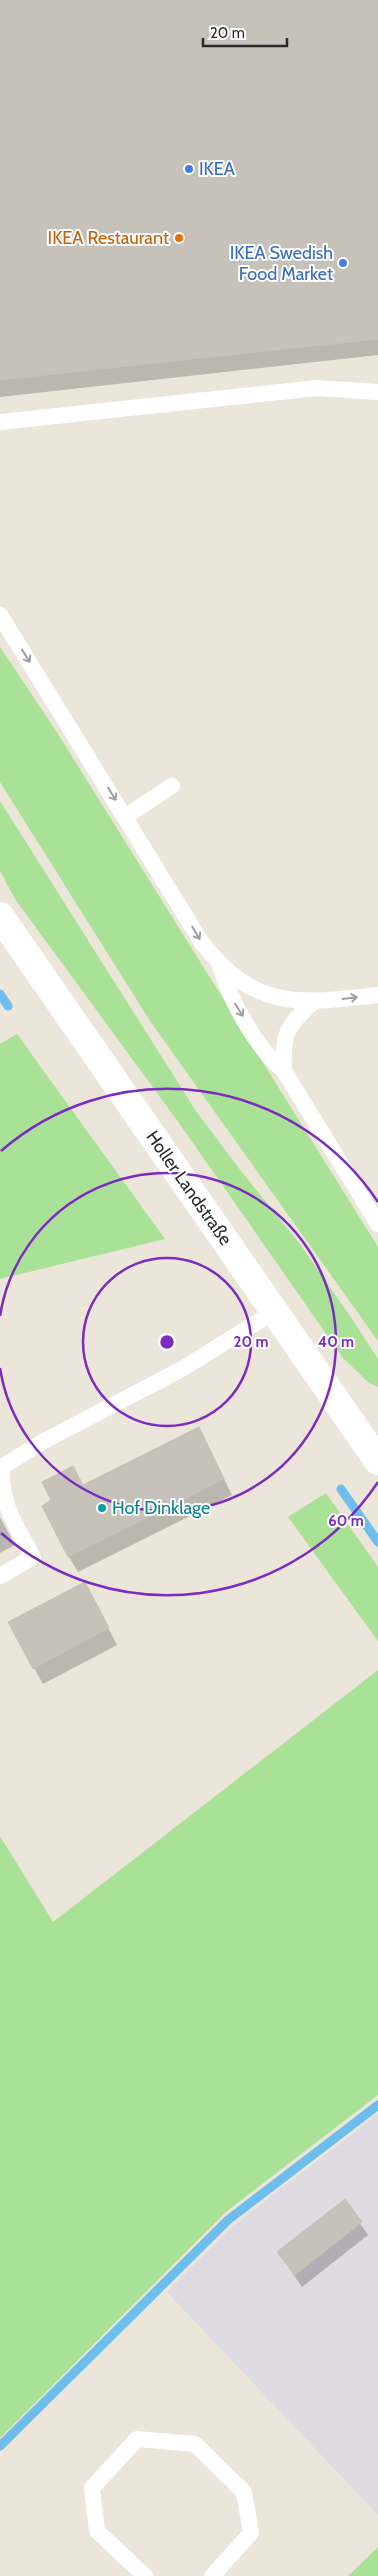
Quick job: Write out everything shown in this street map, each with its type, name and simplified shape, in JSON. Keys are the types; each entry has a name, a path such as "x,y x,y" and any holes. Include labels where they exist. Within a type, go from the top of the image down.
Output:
{"main road":[{"name":"Holler Landstraße","path":"0,916 378,1460"}],"lane":[{"path":"0,422 317,388 378,392"},
{"path":"0,615 126,816 202,942 220,966 247,985 269,995 314,1002 378,994"},
{"path":"126,816 172,786"},
{"path":"220,966 228,992 270,1058 284,1071 378,1224"},
{"path":"284,1071 284,1035 291,1023 314,1002"},
{"path":"0,1576 33,1557 3,1501 2,1466 182,1369 275,1311"},
{"path":"145,2576 97,2530 92,2488 137,2439 195,2444 244,2492 251,2533 212,2576"}],"shaded area":[{"path":"378,2114 378,2515 167,2292 233,2226"}],"green space":[{"path":"0,647 58,734 378,1247 378,1341 150,1021 0,782"},
{"path":"0,801 196,1111 241,1171 300,1244 378,1359 378,1387 369,1383 343,1358 179,1123 15,899 0,871"},
{"path":"17,1034 165,1239 0,1279 0,1044"},
{"path":"326,1493 378,1567 378,1641 288,1517"},
{"path":"378,1670 378,2095 227,2211 0,2438 0,1836 53,1922"},
{"path":"378,2547 378,2576 348,2576"}],"building":[{"name":"IKEA","path":"0,0 378,0 378,339 0,380"},
{"path":"199,1427 224,1479 163,1510 137,1458"},
{"name":"Hof Dinklage","path":"137,1458 163,1510 68,1557 42,1506 51,1500 42,1482 73,1466 83,1485"},
{"path":"85,1582 109,1628 33,1669 8,1622"},
{"path":"345,2199 362,2222 295,2275 277,2252"}],"waterway":[{"path":"0,994 8,1006"},
{"path":"341,1489 378,1542"},
{"path":"0,2446 228,2220 378,2105"}],"place":[{"name":"IKEA","path":"189,169"},
{"name":"IKEA Restaurant","path":"179,238"},
{"name":"IKEA Swedish Food Market","path":"343,263"},
{"name":"Hof Dinklage","path":"102,1508"}]}
